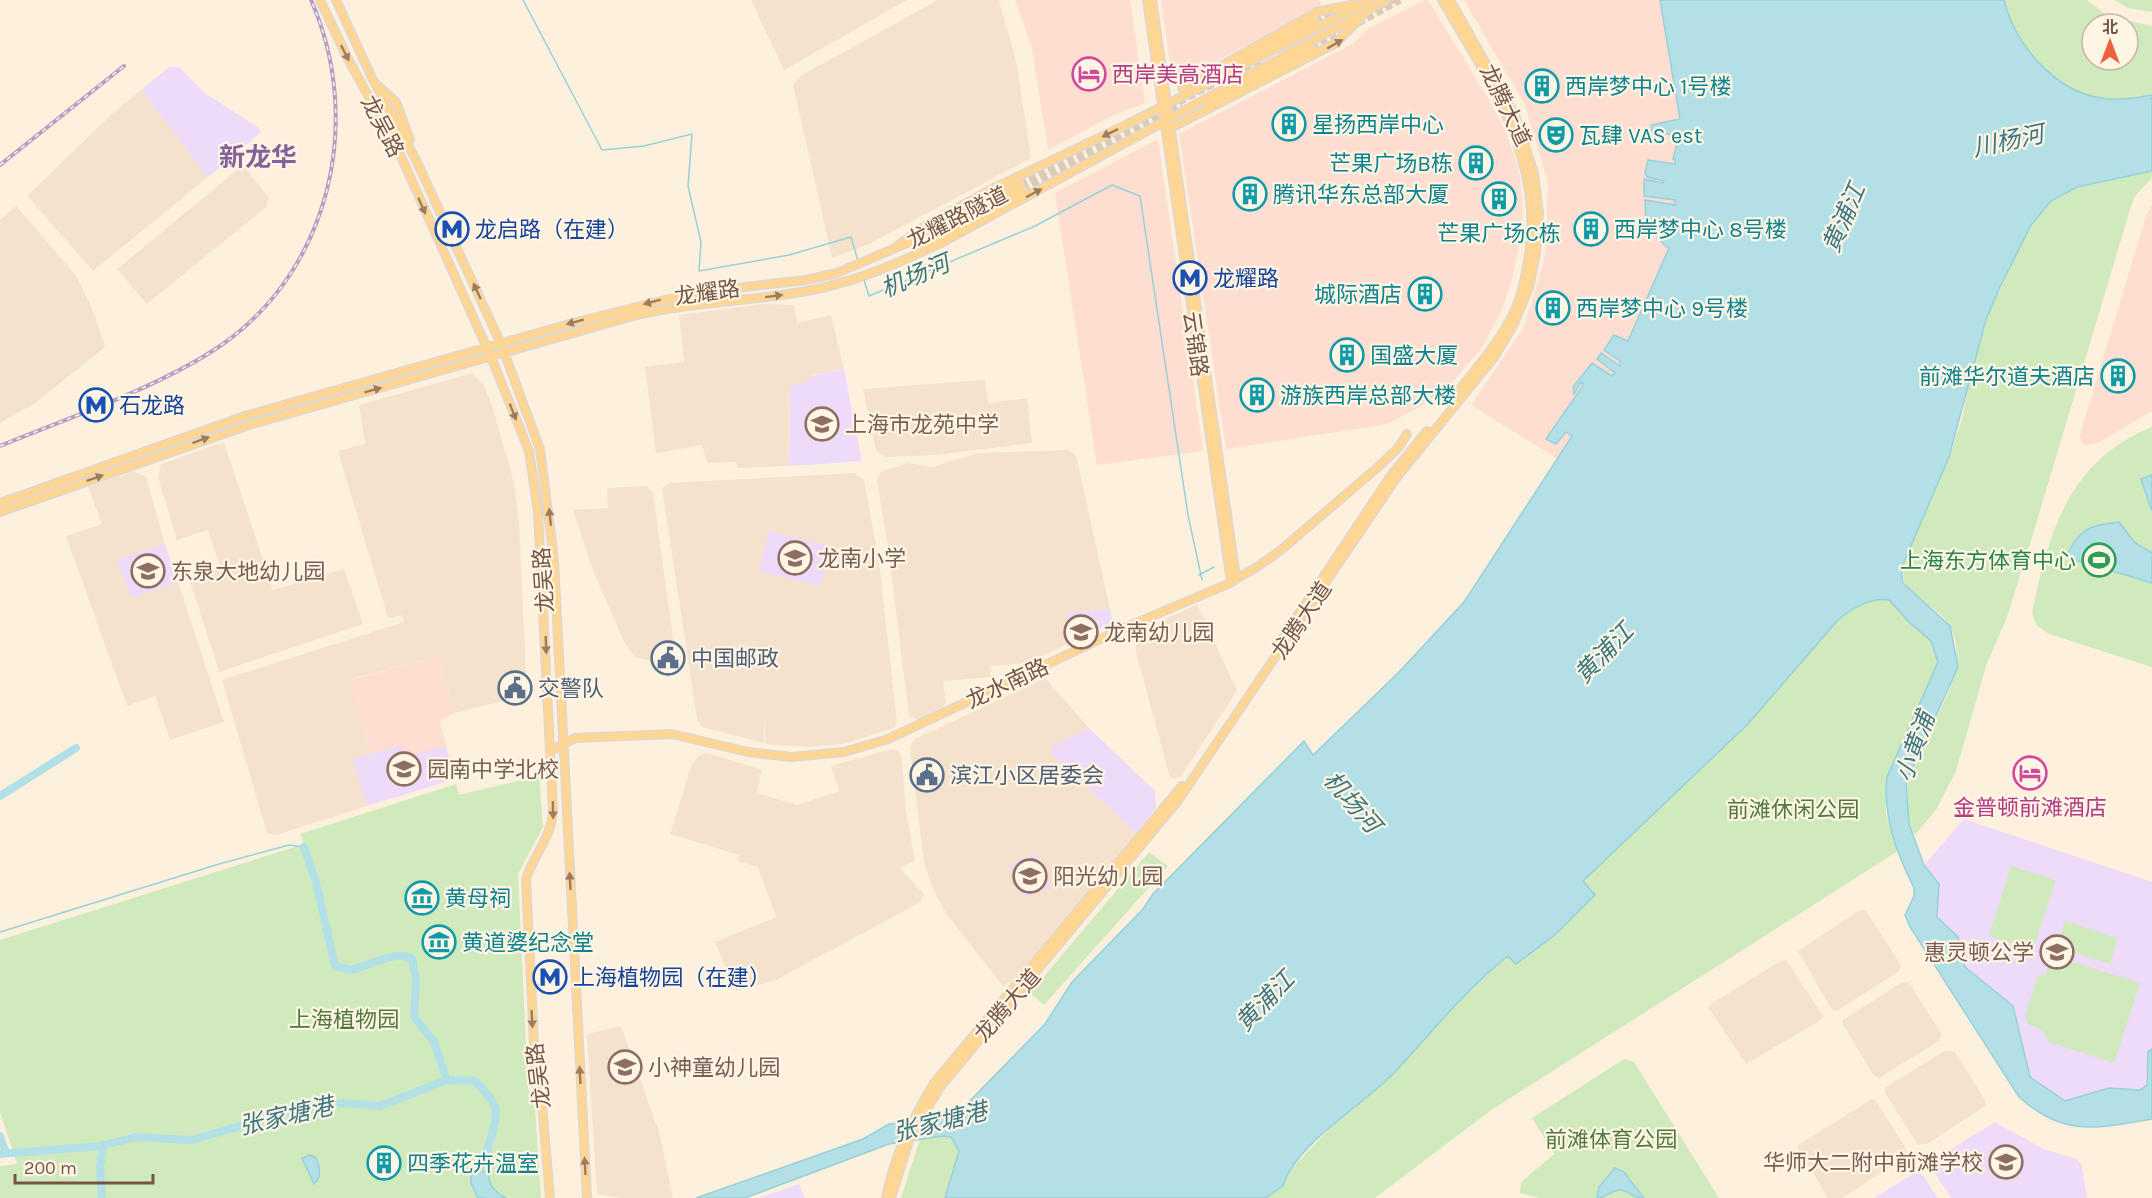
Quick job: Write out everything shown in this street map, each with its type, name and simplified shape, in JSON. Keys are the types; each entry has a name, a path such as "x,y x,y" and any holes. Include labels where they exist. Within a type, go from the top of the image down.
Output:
{"main road":[{"name":"龙吴路","path":"320,0 399,152 491,357 529,451 535,484 545,618 553,822 549,836 532,862 526,879 536,1086 542,1104 550,1198"},
{"name":"龙吴路","path":"336,0 375,84 396,102 417,160 505,353 540,449 554,560 587,1198"},
{"name":"云锦路","path":"1147,0 1165,101"},
{"name":"云锦路","path":"1152,0 1167,121 1233,579"},
{"name":"龙耀路","path":"1183,91 1370,0"},
{"name":"龙耀路","path":"487,349 669,297 806,280 860,265 893,250 928,224 986,192 1165,101 1317,12 1370,0"},
{"name":"龙耀路","path":"491,357 664,308 801,292 888,267 943,242 1386,0"},
{"name":"龙腾大道","path":"1432,428 1489,354 1515,311 1529,256 1532,222 1529,182 1516,134 1442,0"},
{"name":"龙腾大道","path":"886,1198 905,1135 957,1053 1174,799 1392,474 1495,356 1513,326 1532,277 1539,222 1534,173 1519,124 1450,0"},
{"name":"龙耀路","path":"1171,128 1336,43 1367,11"},
{"path":"1183,91 1315,21"},
{"path":"1178,115 1207,104 1312,49"},
{"path":"1184,122 1207,104"},
{"name":"云锦路","path":"1167,121 1171,128 1233,579"},
{"name":"龙耀路隧道","path":"888,267 1022,187 893,250"},
{"path":"0,503 245,416 487,349"},
{"path":"0,512 240,427 491,357"},
{"name":"龙水南路","path":"550,751 574,738 672,734 748,752 791,757 858,749 903,732 1233,579 1281,550 1378,467 1398,448 1407,434"},
{"name":"龙腾大道","path":"891,1198 894,1174"}],"shaded area":[{"path":"751,0 907,0 784,70"},
{"path":"938,0 999,0 1017,65 1031,158 867,245 832,258 793,85 802,75"},
{"path":"1015,0 1130,0 1145,103 1116,114 1048,150 1032,48"},
{"path":"1161,0 1319,0 1321,5 1178,82 1172,77"},
{"path":"1428,0 1489,100 1505,130 1519,169 1523,212 1520,242 1512,279 1501,312 1483,346 1451,384 1420,407 1387,424 1226,449 1179,134 1354,43 1369,28"},
{"path":"1464,0 1667,0 1688,124 1679,244 1632,350 1566,464 1471,405 1524,327 1545,257 1548,183 1525,105"},
{"path":"170,66 180,68 205,93 259,128 261,132 208,177 141,90"},
{"path":"141,90 208,177 93,271 27,196 112,114"},
{"path":"1158,139 1203,451 1097,465 1055,193"},
{"path":"243,165 269,198 266,207 147,304 117,269"},
{"path":"2152,205 2152,411 2098,443 2086,445 2082,443 2080,435 2147,213"},
{"path":"16,206 76,275 94,313 105,347 35,403 0,423 0,220"},
{"path":"763,304 794,305 797,323 831,315 844,369 811,375 810,381 790,386 789,466 737,468 736,462 707,463 702,445 656,453 645,367 684,362 679,315"},
{"name":"上海市龙苑中学","path":"844,369 862,461 789,466 790,386 809,381 810,376"},
{"path":"473,373 484,386 493,408 514,483 519,522 527,695 455,713 438,656 351,679 370,754 353,759 367,806 276,835 267,833 222,680 404,622 402,615 388,618 338,451 365,444 359,405"},
{"path":"985,380 988,403 1027,398 1032,443 935,455 885,457 876,450 863,389"},
{"path":"224,442 273,590 344,569 363,624 219,672 189,578 220,566 208,530 177,540 158,478 161,464"},
{"path":"1069,450 1076,455 1110,609 1066,613 1073,641 1028,663 990,666 991,677 943,681 946,703 939,710 918,720 909,716 888,547 877,481 880,472 908,463 932,467 978,453"},
{"path":"134,471 146,477 165,544 118,560 131,598 178,582 224,722 170,740 155,696 127,706 66,536 102,524 88,487"},
{"path":"855,473 864,480 879,562 897,722 894,728 843,744 806,747 766,744 764,717 764,743 702,727 697,719 662,488 669,483"},
{"path":"647,486 653,493 676,659 651,661 635,657 624,642 592,568 573,510 608,508 607,488"},
{"name":"龙南小学","path":"769,531 831,546 821,586 759,571"},
{"name":"东泉大地幼儿园","path":"165,544 178,582 131,598 117,560"},
{"path":"1197,604 1237,691 1181,776 1174,779 1170,778 1136,652 1136,639 1143,630"},
{"name":"龙南幼儿园","path":"1110,609 1112,619 1110,624 1073,641 1066,613"},
{"path":"438,656 455,713 440,721 446,746 404,757 401,745 370,754 350,680"},
{"path":"1045,678 1089,728 1053,746 1051,753 1136,833 1013,980 1003,986 947,915 936,896 924,863 910,748 915,739"},
{"path":"1089,728 1155,791 1156,808 1136,833 1051,753 1052,746"},
{"name":"园南中学北校","path":"401,745 405,756 446,746 455,779 367,806 352,759"},
{"path":"892,749 899,752 902,759 906,811 915,861 900,868 924,894 921,902 776,980 736,991 715,942 776,917 758,867 737,861 739,855 670,834 691,766 698,756 707,753 762,770 757,793 797,805 839,791 831,766"},
{"name":"惠灵顿公学","path":"1964,819 2152,882 2152,1049 2148,1052 2145,1089 2109,1088 2065,1101 2030,1077 2013,1006 1965,967 1958,937 1937,917 1924,865"},
{"name":"阳光幼儿园","path":"1036,853 1051,886 1024,898 1009,865"},
{"path":"1862,909 1867,912 1901,965 1899,971 1837,1011 1832,1010 1798,951"},
{"path":"1786,960 1823,1016 1821,1020 1746,1064 1708,1007"},
{"path":"1909,982 1942,1035 1939,1041 1879,1078 1874,1076 1843,1025 1843,1020 1901,983"},
{"path":"621,1026 660,1135 673,1198 621,1198 597,1194 587,1034"},
{"path":"1946,1050 1955,1052 1985,1100 1985,1106 1927,1144 1918,1145 1885,1093 1885,1088"},
{"name":"小神童幼儿园","path":"629,1052 633,1076 621,1077 621,1071 618,1071 617,1053"},
{"path":"1872,1099 1875,1100 1904,1145 1907,1156 1842,1198 1828,1198 1797,1146"},
{"name":"华师大二附中前滩学校","path":"1995,1122 2044,1149 2077,1159 2082,1166 2087,1198 1951,1198 1930,1166 1935,1159"},
{"path":"1915,1173 1923,1175 1938,1198 1874,1198"},
{"path":"799,1184 805,1198 759,1198"}],"green space":[{"path":"2004,0 2087,0 2103,12 2080,12 2080,72 2140,72 2140,23 2152,26 2152,95 2107,99 2084,94 2053,76 2039,63 2017,33"},
{"path":"2114,0 2152,0 2152,12 2128,8"},
{"path":"2152,171 2152,178 2136,195 2131,206 2034,531 2006,620 1987,663 1956,771 1936,810 1915,835 1905,810 1907,784 1916,758 1943,705 1953,678 1957,652 1950,626 1941,615 1905,586 1902,569 1952,449 1990,310 2031,224 2052,201 2077,188"},
{"name":"上海东方体育中心","path":"2152,427 2152,667 2049,634 2036,625 2032,613 2046,555 2067,502 2082,479 2100,459 2124,441"},
{"name":"前滩休闲公园","path":"1876,599 1889,600 1931,641 1938,662 1887,777 1886,814 1898,851 1490,1111 1375,1198 1248,1198 1290,1170 1339,1119 1394,1074 1452,1006 1508,956 1516,964 1583,881 1748,724 1837,621 1853,609"},
{"name":"上海植物园","path":"539,771 543,827 518,874 528,1087 535,1108 541,1198 0,1198 0,1166 17,1164 0,1112 0,940 304,844 300,834 456,784 459,795 530,778"},
{"path":"1149,852 1168,866 1044,1005 1030,993"},
{"path":"2011,866 2056,880 2033,950 1989,936"},
{"path":"2065,921 2117,938 2110,964 2057,947"},
{"path":"2051,955 2140,983 2114,1063 2048,1042 2043,1030 2028,1024 2025,1016 2038,975 2045,976"},
{"name":"前滩体育公园","path":"1624,1059 1634,1062 1719,1198 1539,1198 1520,1193 1521,1182 1554,1154 1532,1118"},
{"path":"951,1137 959,1151 945,1198 901,1198 920,1139"}],"water":[{"path":"1660,0 2004,0 2009,17 2027,48 2053,76 2068,86 2084,94 2107,99 2152,95 2152,171 2077,187 2051,201 2031,225 1986,320 1949,457 1901,569 1903,583 1950,626 1958,667 1906,782 1909,824 1924,865 1939,884 1937,917 1958,937 1965,967 2013,1006 2030,1077 2065,1101 2109,1088 2140,1090 2147,1085 2148,1052 2152,1049 2152,1119 2098,1127 2082,1127 2051,1119 2035,1110 2019,1097 1910,927 1905,915 1914,896 1914,888 1892,834 1887,806 1887,777 1938,662 1931,641 1889,600 1875,600 1848,612 1837,621 1748,724 1583,881 1595,895 1555,935 1516,964 1508,956 1492,969 1463,997 1395,1072 1332,1125 1301,1155 1283,1186 1265,1198 945,1198 959,1151 951,1137 943,1136 889,1144 745,1198 696,1198 863,1139 889,1124 956,1115 1045,1024 1072,982 1143,909 1153,894 1304,741 1313,755 1398,673 1464,602 1572,436 1566,432 1556,444 1546,439 1584,384 1581,382 1574,394 1573,387 1592,363 1612,376 1615,373 1597,359 1601,353 1620,366 1620,361 1604,350 1614,335 1628,341 1669,248 1646,227 1645,200 1675,205 1675,200 1644,196 1644,179 1663,183 1664,181 1647,177 1645,173 1648,160 1675,164 1673,159 1679,136 1652,131 1651,125 1680,119"},
{"path":"2152,475 2152,511 2141,479"},
{"path":"2119,522 2134,542 2152,553 2152,583 2066,557 2076,540 2086,530"},
{"path":"310,1155 316,1158 319,1168 318,1179 314,1184 302,1158"},
{"path":"1615,1168 1624,1172 1644,1198 1621,1190 1597,1198 1599,1187"},
{"path":"488,1171 492,1187 506,1198 478,1198 471,1183 471,1173"}],"waterway":[{"name":"机场河","path":"523,0 602,150 644,146 692,134 688,186 701,242 699,271 789,255 851,237 858,261"},
{"name":"机场河","path":"864,280 869,296 1035,226 1112,185 1140,196 1188,515 1202,580"},
{"name":"机场河","path":"1199,575 1214,567"},
{"path":"0,796 76,748"},
{"path":"0,932 219,864 289,845 304,847"},
{"path":"304,847 316,882 335,966 352,969 390,957 412,958 416,981 414,1017 434,1042 447,1080"},
{"name":"张家塘港","path":"0,1154 101,1146 136,1137 192,1140 305,1107 341,1103 380,1106 447,1080 475,1081 494,1103 496,1113 487,1151 477,1175 484,1192 493,1198"},
{"path":"0,1136 6,1153"},
{"path":"102,1198 100,1167 103,1145"}],"tunnel":[{"path":"1315,21 1362,0"},
{"path":"1380,6 1393,0"},
{"path":"1312,49 1400,0"},
{"path":"1020,184 1262,59"},
{"path":"1023,190 1183,107"}],"railway":[{"path":"0,446 113,401 196,361 220,346 258,314 288,277 312,235 327,190 335,142 335,94 327,46 311,0"},
{"path":"0,165 124,66"}],"place":[{"name":"西岸美高酒店","path":"1089,74"},
{"name":"西岸梦中心 1号楼","path":"1542,86"},
{"name":"星扬西岸中心","path":"1289,124"},
{"name":"瓦肆 VAS est","path":"1556,135"},
{"name":"芒果广场B栋","path":"1476,163"},
{"name":"腾讯华东总部大厦","path":"1250,194"},
{"name":"芒果广场C栋","path":"1499,199"},
{"name":"龙启路（在建）","path":"452,229"},
{"name":"西岸梦中心 8号楼","path":"1591,229"},
{"name":"龙耀路","path":"1190,278"},
{"name":"城际酒店","path":"1425,294"},
{"name":"西岸梦中心 9号楼","path":"1553,308"},
{"name":"国盛大厦","path":"1347,355"},
{"name":"前滩华尔道夫酒店","path":"2118,376"},
{"name":"游族西岸总部大楼","path":"1257,395"},
{"name":"石龙路","path":"96,405"},
{"name":"上海市龙苑中学","path":"822,424"},
{"name":"龙南小学","path":"795,558"},
{"name":"上海东方体育中心","path":"2099,560"},
{"name":"东泉大地幼儿园","path":"148,571"},
{"name":"龙南幼儿园","path":"1081,632"},
{"name":"中国邮政","path":"668,658"},
{"name":"交警队","path":"515,688"},
{"name":"园南中学北校","path":"404,769"},
{"name":"金普顿前滩酒店","path":"2030,773"},
{"name":"滨江小区居委会","path":"927,775"},
{"name":"阳光幼儿园","path":"1030,876"},
{"name":"黄母祠","path":"422,898"},
{"name":"黄道婆纪念堂","path":"439,942"},
{"name":"惠灵顿公学","path":"2057,952"},
{"name":"上海植物园（在建）","path":"550,977"},
{"name":"小神童幼儿园","path":"625,1067"},
{"name":"华师大二附中前滩学校","path":"2006,1162"},
{"name":"四季花卉温室","path":"384,1163"}],"district":[{"name":"新龙华","path":"258,157"}],"water label":[{"name":"川杨河","path":"2008,141"},
{"name":"黄浦江","path":"1844,218"},
{"name":"黄浦江","path":"1604,653"},
{"name":"小黄浦","path":"1915,747"},
{"name":"黄浦江","path":"1265,1001"}]}
